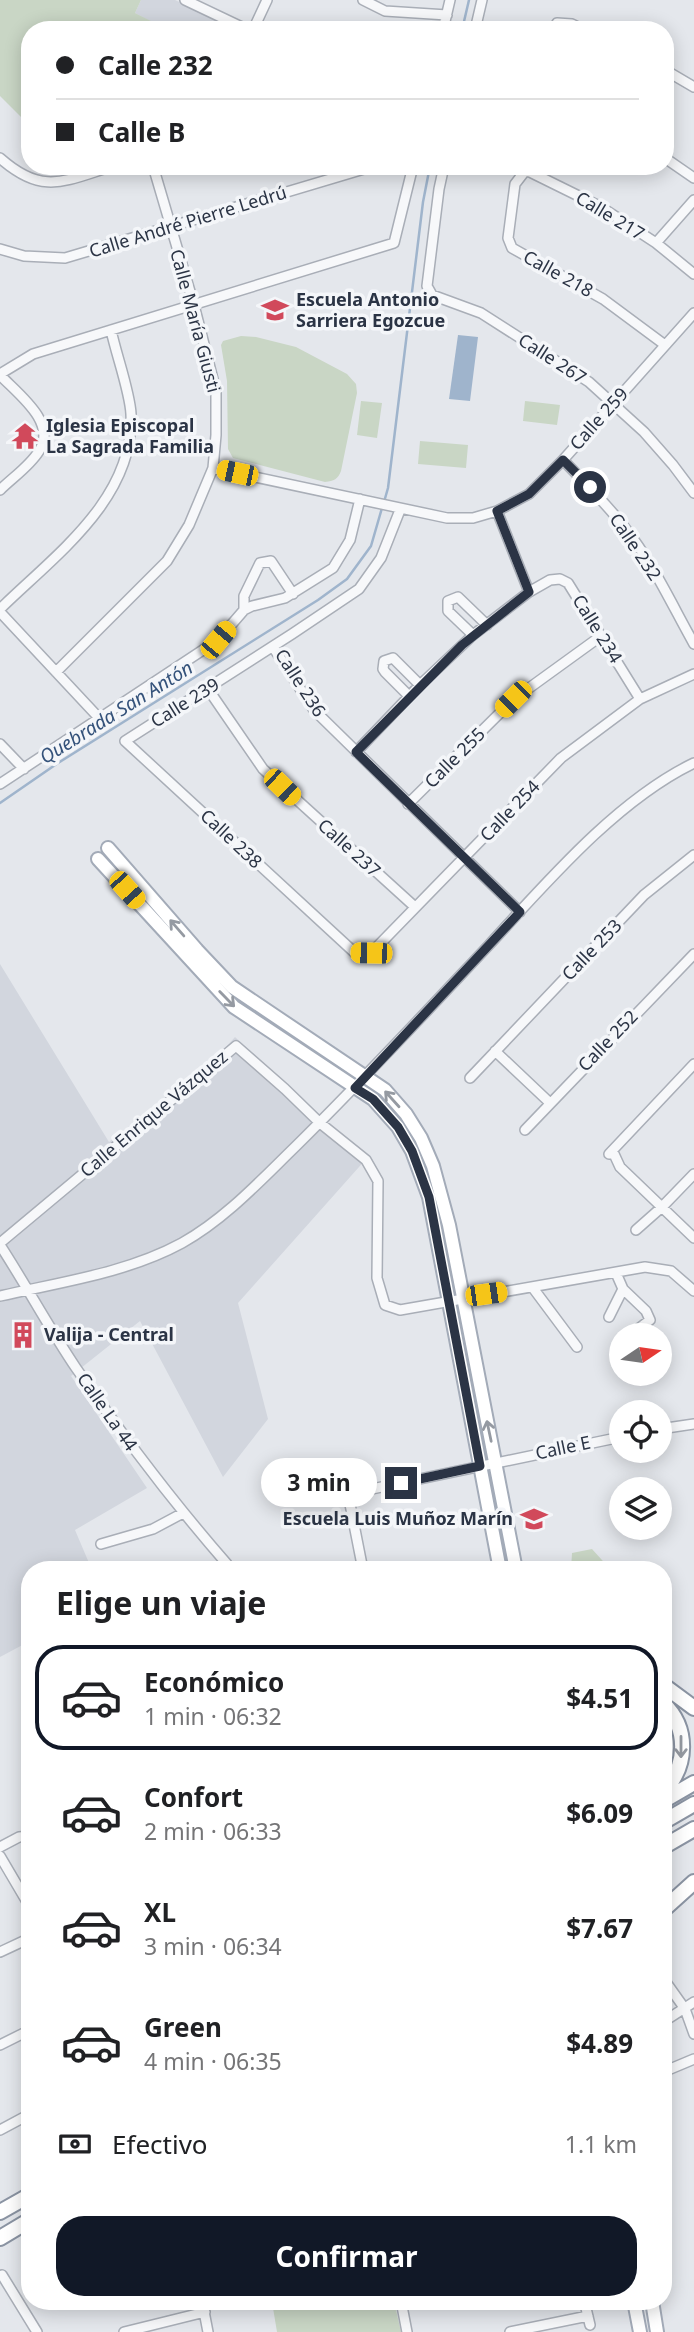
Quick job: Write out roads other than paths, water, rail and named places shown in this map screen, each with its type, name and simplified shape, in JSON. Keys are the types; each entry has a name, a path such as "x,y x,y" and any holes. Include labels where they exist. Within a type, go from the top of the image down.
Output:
{"highway":[{"path":"672,1691 694,1707"},
{"path":"672,1715 679,1725 683,1746 678,1771 672,1779"},
{"path":"672,1796 694,1783"},
{"path":"672,1817 694,1804"},
{"path":"672,1842 694,1829"},
{"path":"672,1901 694,1882"},
{"path":"0,2213 21,2200"},
{"path":"0,2238 21,2225"}],"main road":[{"path":"108,848 232,986 385,1090 406,1114 421,1138 440,1188 501,1461 515,1561"},
{"path":"98,859 234,1007 373,1099 398,1127 412,1151 429,1197 498,1561"},
{"path":"636,2310 640,2332"},
{"path":"653,2310 657,2332"}],"street":[{"path":"185,0 231,21"},
{"path":"256,21 267,0"},
{"path":"363,0 386,10 447,15"},
{"path":"445,21 450,0"},
{"path":"477,21 482,0"},
{"path":"674,75 694,87"},
{"path":"0,159 31,180 48,183 85,175"},
{"path":"674,164 694,178"},
{"name":"Calle María Giusti","path":"56,673 167,561 190,525 213,468 216,391 155,175"},
{"name":"Calle André Pierre Ledrú","path":"0,249 24,256 65,258 344,175"},
{"path":"0,490 38,453 44,442 41,418 0,374 33,355 394,243 411,175"},
{"name":"Calle 267","path":"442,175 427,286 432,295 481,313 589,382 666,457 694,494"},
{"name":"Calle 218","path":"521,175 515,184 508,238 512,248 603,299 665,345"},
{"name":"Calle 217","path":"536,175 590,201 656,243 694,274"},
{"path":"656,243 694,200"},
{"name":"Calle 259","path":"213,468 397,509 460,519 497,511 529,494 563,460 694,313"},
{"path":"100,719 0,610 89,523 110,494 128,451 131,414 111,330"},
{"name":"Calle 232","path":"563,460 603,500 627,530 651,566 694,644"},
{"path":"0,784 218,640 244,610 293,594 333,568 350,540 360,499"},
{"name":"Calle 236","path":"397,509 381,558 359,589 273,647 314,710 520,912"},
{"path":"497,511 529,592"},
{"path":"244,610 244,596 260,563 265,561 271,561 293,594"},
{"name":"Calle 234","path":"356,752 420,685 473,635 529,592 550,580 560,579 568,583 640,699"},
{"path":"473,635 448,611 448,601 457,597 487,625"},
{"name":"Calle 255","path":"408,804 513,699 601,636"},
{"name":"Calle 239","path":"132,737 273,647"},
{"path":"409,696 383,669 384,661 393,658 420,685"},
{"name":"Calle 254","path":"343,941 355,953 371,953 561,758 640,699 694,674"},
{"name":"Calle 237","path":"208,689 263,769 415,907"},
{"name":"Calle 238","path":"132,737 125,741 343,941"},
{"path":"0,744 24,769"},
{"path":"0,1296 134,1265 184,1242 239,1202 366,1077 614,816 673,773 694,763"},
{"path":"98,859 108,848"},
{"name":"Calle 253","path":"495,1051 644,895 694,855"},
{"name":"Calle 252","path":"525,1130 694,954"},
{"name":"Calle Enrique Vázquez","path":"0,1244 236,1046 366,1160 378,1181 377,1279 384,1305 400,1310 449,1302"},
{"path":"470,1078 495,1051 549,1102"},
{"path":"694,1064 610,1153 614,1154 621,1167 694,1238"},
{"path":"636,1230 663,1207 694,1174"},
{"name":"Calle La 44","path":"0,1244 74,1365 146,1466 223,1561"},
{"path":"449,1302 645,1267 671,1271 692,1285"},
{"path":"616,1273 623,1289 646,1311 650,1320 646,1323"},
{"path":"533,1288 577,1347"},
{"path":"609,1317 623,1289"},
{"path":"672,1427 694,1424"},
{"name":"Calle E","path":"361,1561 348,1494 609,1439"},
{"path":"101,1544 153,1529 183,1513"},
{"path":"0,1847 21,1839"},
{"path":"0,1856 21,1892"},
{"path":"0,1952 21,1942"},
{"path":"672,1991 685,2009 694,2034"},
{"path":"672,2017 694,2002"},
{"path":"0,2045 21,2034"},
{"path":"672,2068 692,2062"},
{"path":"0,2130 21,2119"},
{"path":"2,2275 21,2305"},
{"path":"24,2310 37,2332"},
{"path":"403,2310 407,2332"},
{"path":"510,2332 589,2321 586,2310"},
{"path":"124,2332 205,2312 208,2332"}],"water":[{"path":"458,335 478,337 470,401 449,399"}],"waterway":[{"name":"Quebrada San Antón","path":"464,21 469,0"},
{"name":"Quebrada San Antón","path":"384,502 428,175"},
{"name":"Quebrada San Antón","path":"0,803 58,763 318,600 347,579 371,546 382,508"}],"place":[{"name":"Escuela Antonio Sarriera Egozcue","path":"275,310"},
{"name":"Iglesia Episcopal La Sagrada Familia","path":"25,436"},
{"name":"Valija - Central","path":"23,1335"},
{"name":"Escuela Luis Muñoz Marín","path":"534,1519"}]}
